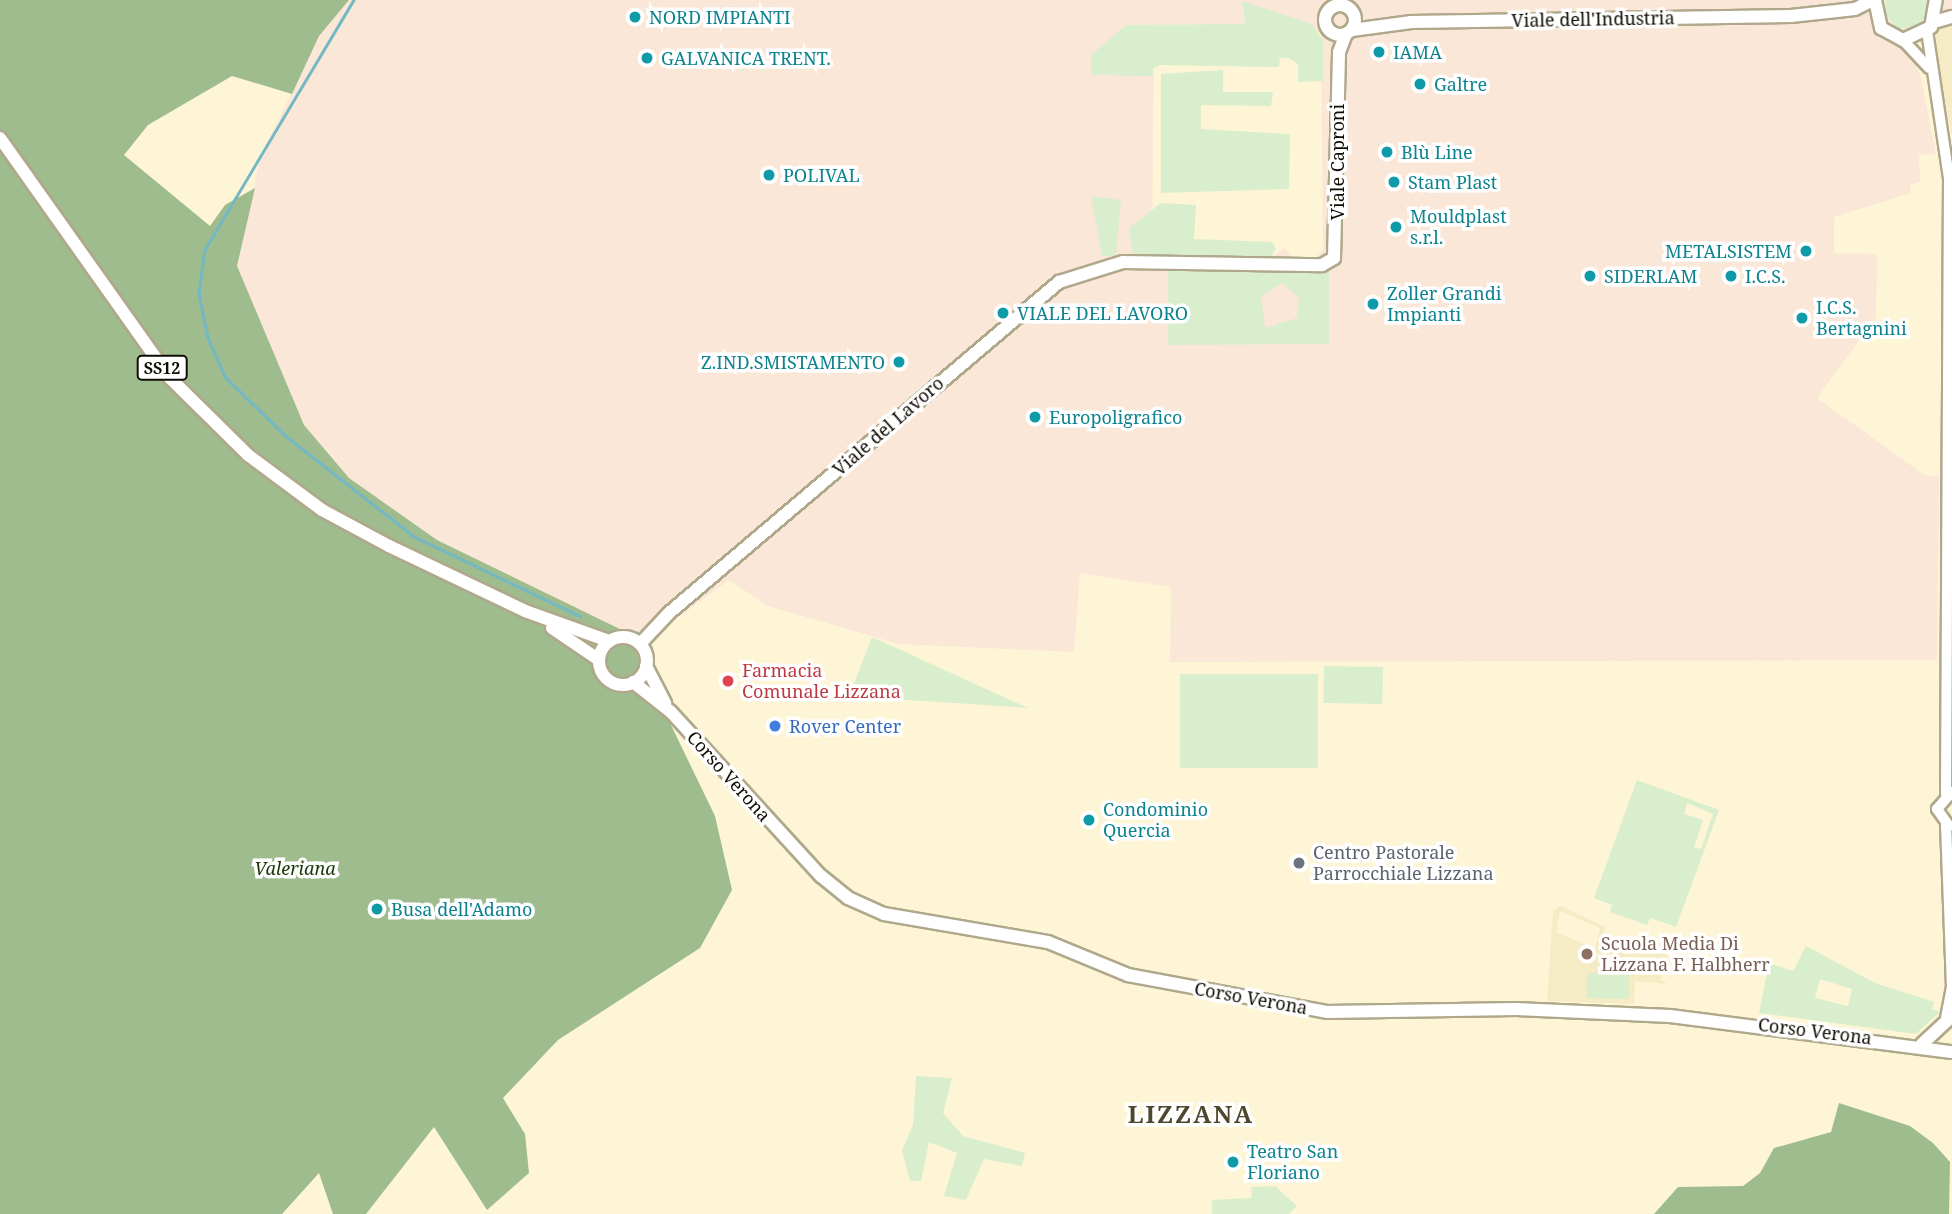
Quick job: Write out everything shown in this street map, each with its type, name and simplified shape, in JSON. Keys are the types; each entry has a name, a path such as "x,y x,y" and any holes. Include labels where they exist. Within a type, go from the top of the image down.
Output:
{"main road":[{"name":"Viale dell'Industria","path":"1813,14 1838,11 1874,0"},
{"path":"1874,0 1880,26"},
{"path":"1931,26 1937,0 1952,9"},
{"path":"1349,32 1330,32 1325,19 1332,8 1343,5 1354,14"},
{"name":"Viale dell'Industria","path":"1354,14 1373,24"},
{"name":"Viale Caproni","path":"1339,52 1354,14"},
{"name":"Viale dell'Industria","path":"1349,32 1373,24 1813,14 1860,16 1903,40"},
{"path":"1903,40 1952,17"},
{"name":"Viale Caproni","path":"1322,265 1334,258 1338,242 1339,52 1330,32"},
{"name":"SS12","path":"0,138 151,354 215,426 322,509 525,611 599,660 610,680 633,682 671,712"},
{"name":"Viale del Lavoro","path":"640,644 669,613 1048,290 1122,262 1322,265"},
{"name":"SS12","path":"525,611 609,641 625,637 640,644 646,666 671,712"},
{"path":"599,660 609,641"},
{"path":"633,682 646,666"},
{"name":"Corso Verona","path":"671,712 821,876 848,898 884,914 1048,942 1128,975 1327,1012 1645,1015 1922,1044"},
{"path":"1922,1044 1949,1016"},
{"name":"SS12","path":"1934,1032 1946,1050"},
{"name":"SS12","path":"1922,1044 1946,1050"}],"street":[{"path":"1931,26 1949,180 1951,756 1949,793 1937,809 1949,825 1951,844 1952,987 1949,1016"},
{"path":"1903,40 1922,55 1936,85"}],"shaded area":[{"path":"349,0 1952,0 1952,23 1920,42 1895,45 1912,56 1921,78 1936,154 1919,155 1920,182 1910,185 1911,193 1834,217 1834,253 1877,254 1876,317 1817,398 1926,476 1939,475 1937,660 1170,662 1171,587 1080,573 1074,652 899,644 768,606 729,580 635,649 626,632 437,540 349,478 304,425 243,293 237,267 260,158 319,36","holes":["1242,2 1321,34 1323,250 1313,260 1295,259 1285,248 1270,258 1152,255 1154,25 1245,24"]},
{"path":"1952,23 1952,136 1934,45 1938,29"},
{"name":"Scuola Media Di Lizzana F. Halbherr","path":"1561,906 1605,927 1601,945 1631,955 1637,940 1665,952 1672,972 1661,972 1661,980 1667,984 1635,981 1634,1004 1547,1001 1553,911","holes":["1560,911 1600,928 1595,949 1556,932"]}],"green space":[{"name":"Valeriana","path":"0,0 349,0 319,36 292,94 232,76 148,125 124,155 210,226 225,205 255,188 237,266 304,425 349,478 437,540 626,632 715,816 732,890 700,948 558,1040 503,1098 525,1134 529,1173 487,1210 434,1127 366,1214 333,1214 319,1173 282,1214 0,1214"},
{"path":"1886,0 1927,0 1927,15 1919,26 1899,29 1885,15"},
{"path":"1242,1 1312,24 1323,41 1323,81 1298,82 1298,64 1288,58 1280,58 1279,67 1161,65 1153,68 1153,76 1091,75 1091,55 1126,25 1245,24"},
{"path":"1223,70 1223,92 1273,92 1271,106 1201,105 1201,129 1290,134 1289,189 1161,193 1161,74"},
{"path":"1091,196 1121,200 1116,256 1102,256"},
{"path":"1161,203 1196,205 1194,239 1272,242 1276,249 1270,258 1133,255 1129,228"},
{"path":"1329,270 1329,344 1168,345 1168,271","holes":["1282,283 1299,298 1297,318 1265,328 1261,296"]},
{"path":"872,637 1028,708 849,696"},
{"path":"1324,666 1383,667 1382,704 1323,703"},
{"path":"1180,674 1318,674 1318,768 1180,768"},
{"path":"1637,780 1719,810 1676,927 1650,918 1647,925 1610,912 1612,905 1594,898","holes":["1687,803 1713,814 1701,849 1694,847 1703,820 1684,814"]},
{"path":"1806,946 1875,983 1934,1002 1932,1009 1940,1012 1916,1034 1759,1013 1767,972 1772,964 1793,971","holes":["1820,979 1852,989 1848,1006 1815,998"]},
{"path":"1587,973 1629,974 1629,999 1587,998"},
{"path":"916,1076 952,1078 943,1113 963,1136 1025,1153 1022,1166 984,1159 966,1200 944,1196 957,1153 929,1142 921,1181 910,1181 902,1151 913,1125"},
{"path":"1839,1103 1910,1126 1933,1143 1950,1162 1949,1214 1654,1214 1678,1187 1743,1186 1760,1173 1774,1148 1831,1132"},
{"path":"1275,1186 1297,1206 1289,1214 1212,1214 1212,1200 1252,1198 1251,1187"}],"waterway":[{"path":"354,0 205,250 199,294 208,338 226,378 286,436 415,537 580,616"}],"place":[{"name":"NORD IMPIANTI","path":"635,17"},
{"name":"IAMA","path":"1379,52"},
{"name":"GALVANICA TRENT.","path":"647,58"},
{"name":"Galtre","path":"1420,84"},
{"name":"Blù Line","path":"1387,152"},
{"name":"POLIVAL","path":"769,175"},
{"name":"Stam Plast","path":"1394,182"},
{"name":"Mouldplast s.r.l.","path":"1396,227"},
{"name":"METALSISTEM","path":"1806,251"},
{"name":"SIDERLAM","path":"1590,276"},
{"name":"I.C.S.","path":"1731,276"},
{"name":"Zoller Grandi Impianti","path":"1373,304"},
{"name":"VIALE DEL LAVORO","path":"1003,313"},
{"name":"I.C.S. Bertagnini","path":"1802,318"},
{"name":"Z.IND.SMISTAMENTO","path":"899,362"},
{"name":"Europoligrafico","path":"1035,417"},
{"name":"Farmacia Comunale Lizzana","path":"728,681"},
{"name":"Rover Center","path":"775,726"},
{"name":"Condominio Quercia","path":"1089,820"},
{"name":"Centro Pastorale Parrocchiale Lizzana","path":"1299,863"},
{"name":"Busa dell'Adamo","path":"377,909"},
{"name":"Scuola Media Di Lizzana F. Halbherr","path":"1587,954"},
{"name":"Teatro San Floriano","path":"1233,1162"}],"district":[{"name":"LIZZANA","path":"1191,1114"}]}
